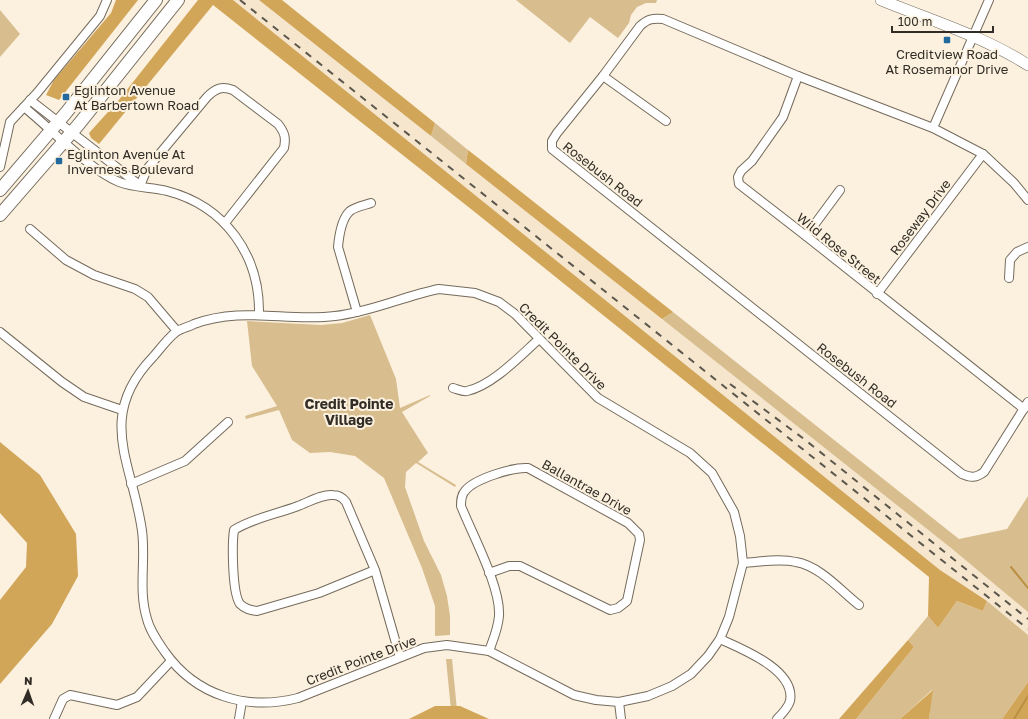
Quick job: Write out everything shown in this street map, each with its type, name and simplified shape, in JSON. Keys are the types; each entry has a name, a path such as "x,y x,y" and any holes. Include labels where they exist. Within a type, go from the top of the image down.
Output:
{"main road":[{"path":"0,190 55,126 156,0"},
{"path":"0,215 68,137 178,0"},
{"path":"881,0 973,37 1014,56 1028,65"}],"street":[{"path":"0,167 10,122 100,16 107,0"},
{"path":"933,128 990,0"},
{"name":"Rosebush Road","path":"1026,406 984,472 978,476 970,477 962,474 552,148 552,142 557,133 603,76 640,26 647,19 663,19 798,76 933,128 983,154 1014,183 1028,200"},
{"path":"603,76 666,121"},
{"name":"Wild Rose Street","path":"798,76 778,125 752,161 740,171 738,177 739,184 877,294 1026,406"},
{"path":"140,186 148,168 207,96 215,89 226,87 234,90 278,124 284,132 286,139 284,148 225,223"},
{"path":"30,100 107,175 120,182 168,191 204,208 225,223 237,237 247,255 258,293 259,314"},
{"path":"24,107 55,126"},
{"path":"68,137 140,186"},
{"name":"Roseway Drive","path":"877,294 983,154"},
{"path":"806,236 840,190"},
{"path":"356,312 338,247 339,236 342,224 350,211 371,203"},
{"path":"30,229 66,260 94,275 135,289 148,298 177,331"},
{"path":"1009,278 1010,260 1017,252 1028,247"},
{"name":"Credit Pointe Drive","path":"439,289 460,290 480,294 499,302 515,314 598,398 690,453 712,473 734,512 740,536 743,563 731,611 720,639 708,656 691,674 672,686 648,696 619,702 596,700 574,695 489,652 447,645 424,648 298,698 270,702 242,701 220,696 184,676 157,641 147,620 141,584 142,532 123,448 122,410 133,384 144,365 177,331 206,320 220,317 259,314 313,318 356,312 423,292 439,289"},
{"path":"0,332 62,382 84,397 122,410"},
{"path":"452,388 466,392 481,385 506,367 539,339"},
{"path":"131,484 185,460 228,422"},
{"name":"Ballantrae Drive","path":"489,573 510,566 520,566 610,610 618,608 627,601 640,540 639,534 628,523 528,468 510,469 473,484 465,491 461,498 461,506 489,573 498,600 499,614 497,630 489,652"},
{"path":"375,570 319,593 257,611 248,610 240,603 236,595 232,544 234,530 243,524 300,506 326,495 335,495 343,498 375,570 400,657"},
{"path":"743,563 784,561 806,565 820,573 859,605"},
{"path":"720,639 763,661 785,678 789,690 790,701 777,719"},
{"path":"54,719 63,699 70,695 117,705 132,699 137,696 171,661"},
{"path":"239,719 242,701"},
{"path":"619,702 622,719"}],"shaded area":[{"path":"116,0 138,0 59,100 46,95 54,80 111,13"},
{"path":"198,0 233,0 940,570 987,601 983,611 957,601 938,628 928,616 929,577 476,213 213,5 99,144 91,138 89,133 118,101"},
{"path":"233,0 259,0 951,548 1028,612 1028,635 987,601 940,570"},
{"path":"259,0 282,0 435,123 431,136"},
{"path":"516,0 657,0 656,3 646,3 637,7 631,15 629,23 618,38 590,17 570,43"},
{"path":"0,10 20,34 0,57"},
{"path":"435,123 468,150 466,164 431,136"},
{"path":"468,150 673,312 662,319 466,164"},
{"path":"673,312 959,539 1007,529 1028,496 1028,612 951,548 662,319"},
{"path":"370,315 396,379 400,408 430,395 402,412 428,453 418,462 456,485 455,487 416,463 406,472 405,487 424,541 441,575 447,596 450,616 450,635 435,636 435,606 422,568 384,478 355,456 330,452 310,453 292,440 279,410 246,419 245,416 277,406 252,366 247,321 321,325 342,323"},
{"path":"0,442 40,475 76,534 78,576 52,624 0,684 0,600 26,567 27,543 0,513"},
{"path":"957,601 983,611 987,601 1028,635 1028,682 1002,719 929,719 932,690 900,719 856,719 914,647 908,640 928,616 938,628"},
{"path":"908,640 914,647 856,719 839,719"},
{"path":"446,659 452,659 457,710 417,719 451,710"},
{"path":"1028,682 1028,719 1002,719"},
{"path":"933,690 929,719 900,719"},
{"path":"435,706 460,706 489,719 409,719"}],"waterway":[{"path":"1011,567 1028,588"},
{"path":"1014,719 1028,696"}],"railway":[{"path":"240,0 1028,629"},
{"path":"730,384 804,439 1028,619"}],"place":[{"name":"Creditview Road At Rosemanor Drive","path":"947,40"},
{"name":"Eglinton Avenue At Barbertown Road","path":"66,97"},
{"name":"Eglinton Avenue At Inverness Boulevard","path":"59,161"}],"district":[{"name":"Credit Pointe Village","path":"349,412"}]}
